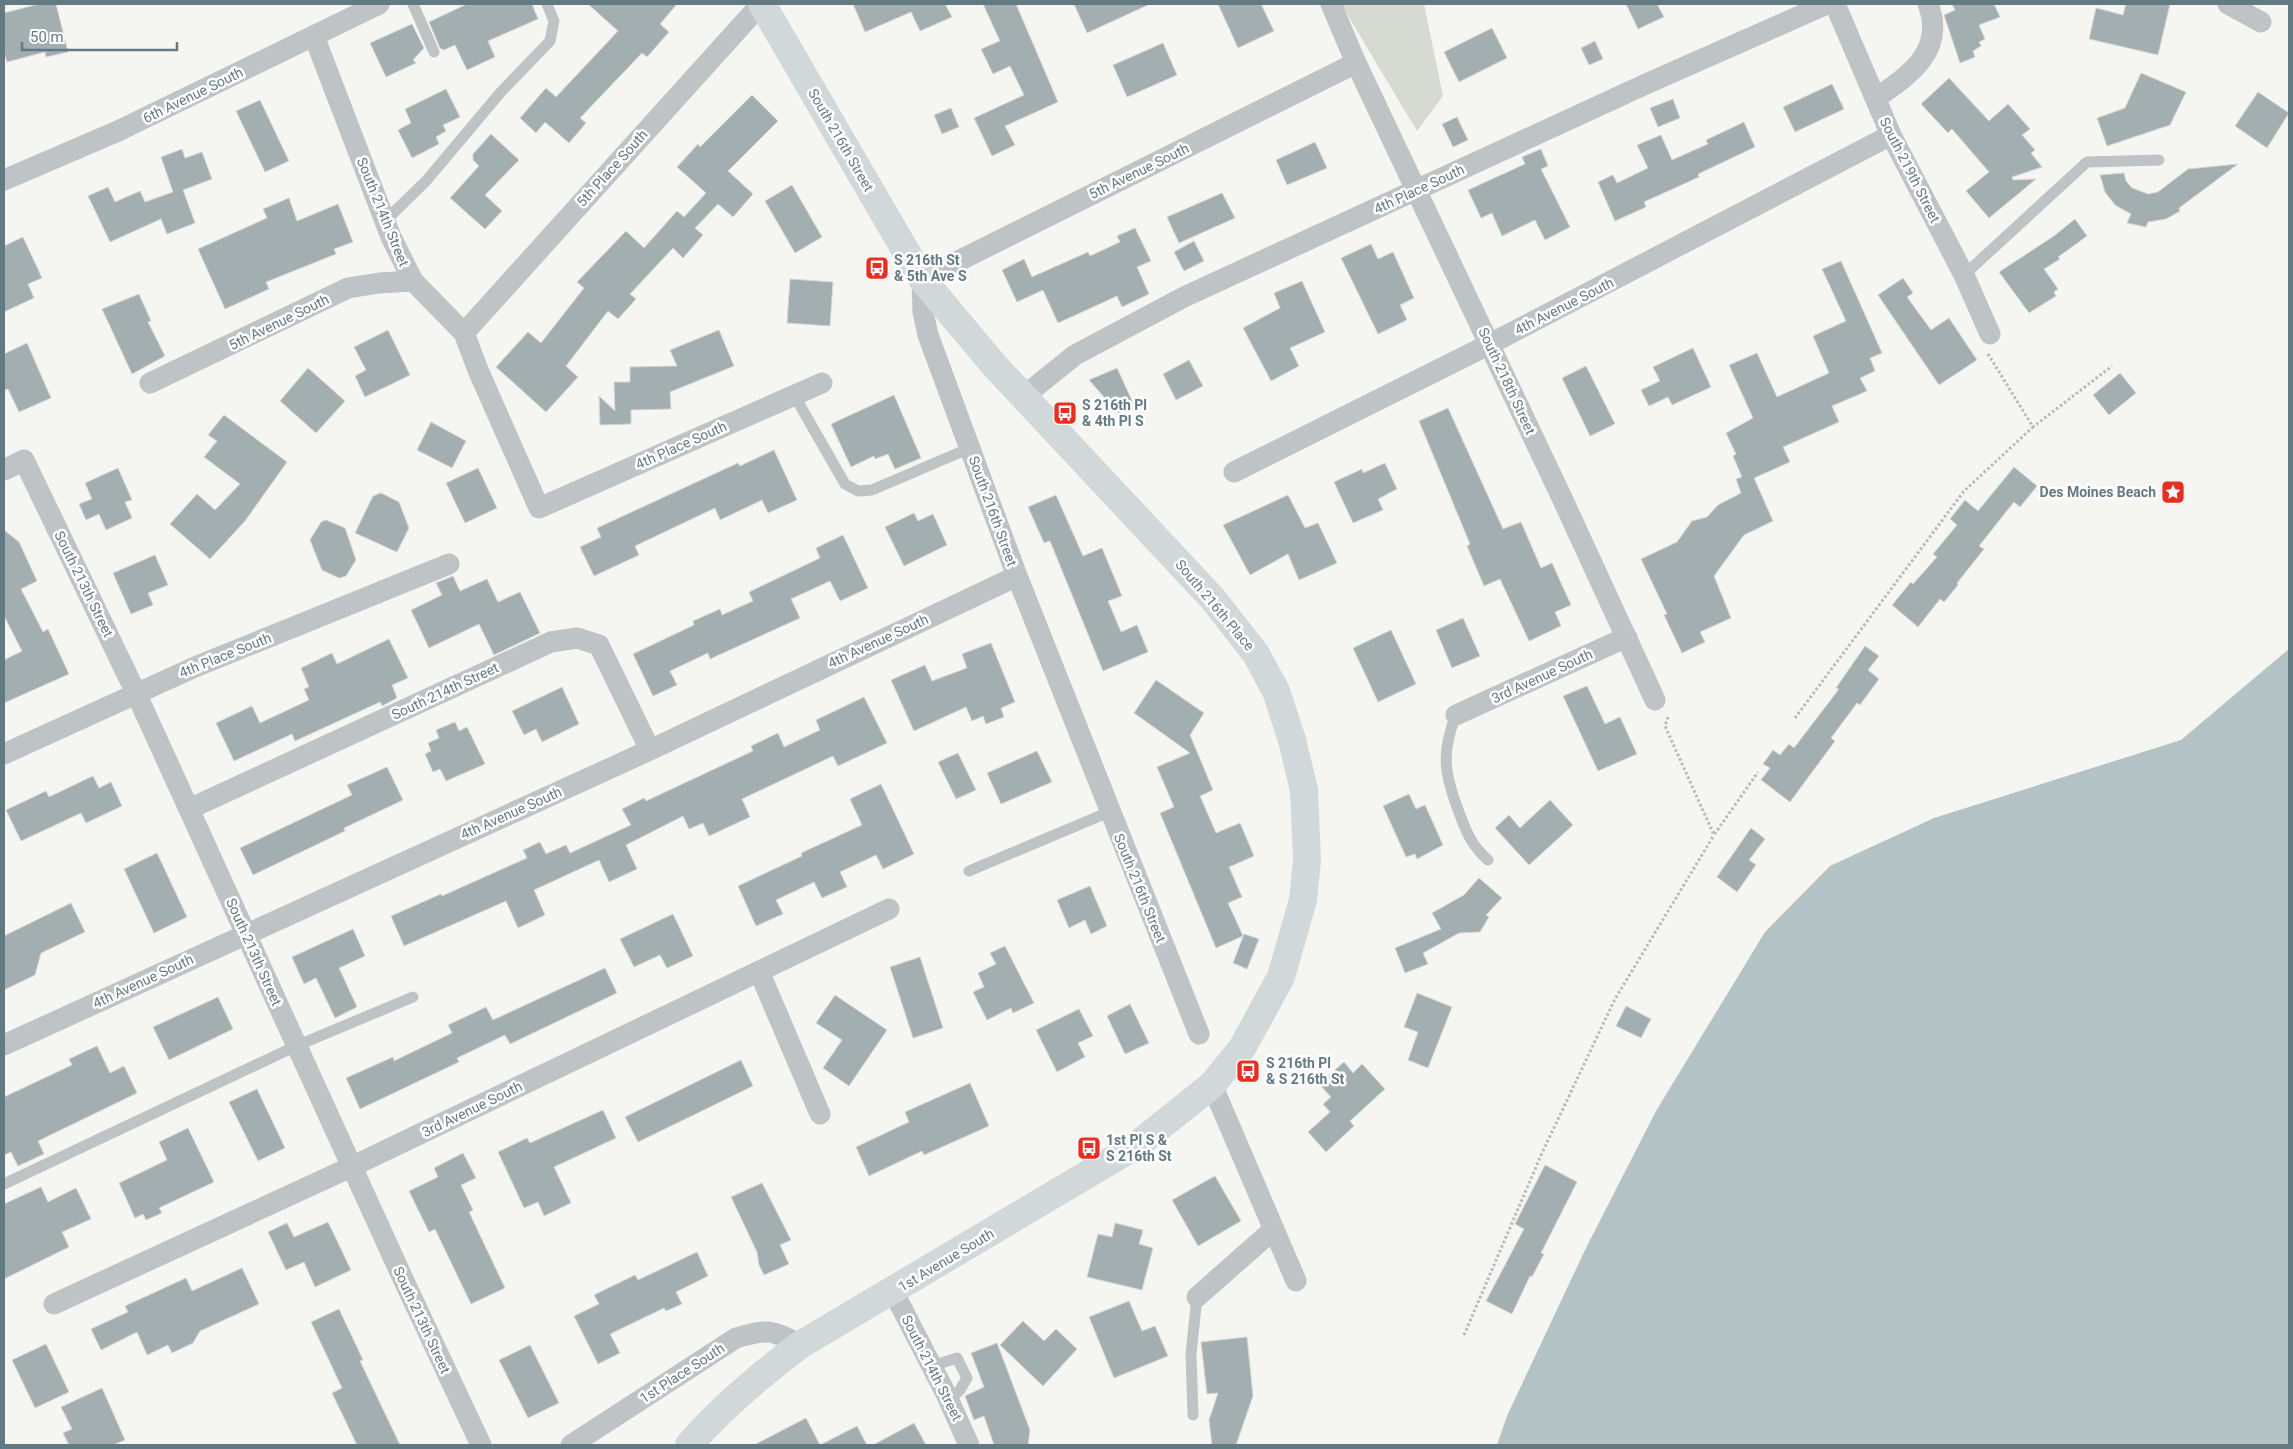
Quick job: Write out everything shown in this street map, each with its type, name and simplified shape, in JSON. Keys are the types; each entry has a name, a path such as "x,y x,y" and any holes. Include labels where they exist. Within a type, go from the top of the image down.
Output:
{"main road":[{"name":"South 216th Street","path":"762,4 922,279"},
{"name":"South 216th Place","path":"922,279 994,365 1213,599 1256,654 1276,691 1292,740 1304,790 1307,860 1302,900 1281,977 1242,1048 1212,1085"},
{"name":"1st Avenue South","path":"689,1445 713,1418 755,1379 800,1345 1137,1145 1212,1085"}],"street":[{"name":"6th Avenue South","path":"4,180 118,131 379,4"},
{"name":"5th Place South","path":"464,333 762,4"},
{"path":"1331,4 1356,63"},
{"name":"4th Place South","path":"1024,396 1075,355 1175,302 1416,190 1827,4"},
{"name":"South 219th Street","path":"1836,4 1891,136 1964,275 1990,334"},
{"path":"1876,98 1907,77 1928,51 1934,36 1932,15 1928,4"},
{"path":"2228,4 2261,22"},
{"name":"South 214th Street","path":"314,36 385,221 412,281 464,333 478,370 539,508"},
{"name":"5th Avenue South","path":"922,279 1356,63"},
{"name":"South 218th Street","path":"1356,63 1627,637 1662,706"},
{"name":"4th Avenue South","path":"1234,472 1490,344 1891,136"},
{"name":"South 216th Street","path":"922,279 923,312 928,335 1017,576 1109,812 1199,1034"},
{"name":"5th Avenue South","path":"150,383 348,288 379,283 412,281"},
{"name":"4th Place South","path":"539,508 822,383"},
{"name":"South 213th Street","path":"4,470 24,460 136,693 351,1166 481,1445"},
{"name":"4th Place South","path":"4,754 136,693 449,564"},
{"name":"4th Avenue South","path":"4,1045 650,750 1017,576"},
{"name":"3rd Avenue South","path":"1456,715 1627,637"},
{"name":"South 214th Street","path":"189,810 551,642 577,638 599,645 650,750"},
{"name":"3rd Avenue South","path":"54,1304 351,1166 889,909"},
{"path":"759,971 820,1114"},
{"path":"1212,1085 1296,1281"},
{"path":"1197,1297 1274,1229"},
{"name":"South 214th Street","path":"893,1291 949,1400 969,1445"},
{"name":"1st Place South","path":"571,1445 736,1338 763,1330 778,1333 800,1345"}],"lane":[{"path":"413,4 434,52"},
{"path":"385,221 426,181 500,93 550,41 554,21 547,4"},
{"path":"1964,275 2087,162 2159,160"},
{"path":"794,395 845,484 858,491 872,490 970,448"},
{"path":"1456,715 1450,731 1447,748 1446,778 1469,838 1476,850 1488,860"},
{"path":"969,871 1109,812"},
{"path":"4,1184 296,1046 413,996"},
{"path":"1194,1415 1191,1354 1197,1297"}],"path":[{"path":"1990,334 1986,346 1989,356 2033,427"},
{"path":"1795,718 1964,491 2033,427 2112,366"},
{"path":"1662,706 1666,726 1714,835"},
{"path":"1464,1336 1542,1153 1615,999 1714,835 1758,772"}],"shaded area":[{"path":"1341,4 1424,4 1443,96 1417,131"},
{"path":"2289,649 2289,1445 1497,1445 1507,1416 1585,1250 1656,1111 1765,932 1830,866 1934,818 2181,740"}],"building":[{"path":"39,4 56,4 68,52 46,57 45,52 7,62 4,52 4,13"},
{"path":"467,4 532,4 538,19 488,41 495,57 467,70 455,45 444,50 440,48 429,22"},
{"path":"588,4 677,4 660,24 669,32 647,57 642,53 580,118 586,123 569,143 545,122 536,133 520,118 546,88 556,97 618,31"},
{"path":"853,4 945,4 952,17 920,31 911,12 865,32"},
{"path":"983,4 1016,4 1058,102 1005,126 1015,145 992,156 974,118 1024,95 1010,66 993,74 981,49 1000,41"},
{"path":"1074,4 1150,4 1087,33"},
{"path":"1218,4 1261,4 1274,31 1238,48"},
{"path":"1626,4 1657,4 1664,17 1638,29"},
{"path":"1952,4 1994,4 2000,17 1979,25 1985,39 1979,42 1981,46 1973,51 1975,57 1960,63 1944,15 1955,10"},
{"path":"2126,4 2170,4 2158,55 2089,39 2096,8 2123,15"},
{"path":"412,24 424,48 413,60 416,63 386,77 370,43"},
{"path":"1492,28 1507,58 1459,82 1444,52"},
{"path":"1595,41 1603,59 1589,65 1581,48"},
{"path":"1163,43 1177,75 1127,97 1113,65"},
{"path":"2141,73 2186,92 2170,125 2107,146 2097,118 2125,108"},
{"path":"1949,78 1989,121 2008,104 2030,129 2022,135 2035,150 2031,153 2042,167 2012,177 2013,180 2036,179 1989,218 1966,191 1989,172 1952,129 1948,133 1921,104"},
{"path":"1832,84 1844,109 1795,132 1783,107"},
{"path":"446,89 460,117 443,125 446,131 436,137 439,144 412,158 398,130 411,123 405,109"},
{"path":"2258,92 2289,113 2267,148 2235,126"},
{"path":"752,95 778,121 728,171 753,194 733,217 718,204 695,228 703,235 683,258 673,248 630,294 636,299 618,319 608,311 566,366 578,377 546,412 496,367 528,332 541,343 584,288 577,282 626,231 644,248 677,211 684,217 706,193 677,167 698,144 700,147"},
{"path":"1673,99 1680,118 1658,127 1650,108"},
{"path":"260,100 289,161 265,172 236,111"},
{"path":"951,108 959,127 942,134 934,115"},
{"path":"1457,117 1468,140 1453,147 1442,124"},
{"path":"1744,122 1755,147 1698,174 1699,177 1644,202 1646,207 1615,221 1598,182 1613,175 1617,183 1648,168 1637,145 1661,135 1672,160 1708,144 1706,140"},
{"path":"491,134 519,160 485,195 502,211 485,229 450,198 479,166 473,160 473,154"},
{"path":"1315,142 1327,168 1287,185 1276,160"},
{"path":"182,149 185,158 202,152 212,179 183,190 195,223 167,234 161,219 110,242 88,196 108,187 115,202 140,191 145,202 173,192 161,157"},
{"path":"1541,149 1548,166 1541,169 1570,227 1545,240 1535,220 1502,236 1492,213 1481,218 1468,190 1525,164 1522,157"},
{"path":"2238,164 2179,208 2180,211 2166,219 2148,222 2146,227 2127,223 2131,214 2115,205 2105,192 2100,175 2124,173 2126,181 2132,188 2148,194 2158,192 2188,169"},
{"path":"792,185 822,237 795,253 765,201"},
{"path":"1222,193 1235,218 1179,243 1167,217"},
{"path":"289,198 297,221 338,204 353,242 334,249 336,254 266,282 269,289 225,309 198,249 267,218 263,209"},
{"path":"2075,219 2087,236 2058,257 2060,259 2044,269 2058,289 2054,292 2056,296 2029,313 1999,272 2054,236"},
{"path":"1135,228 1151,261 1137,267 1149,294 1122,307 1117,296 1058,323 1043,290 1017,302 1002,270 1024,259 1032,277 1088,252 1090,256 1120,242 1117,236"},
{"path":"23,237 42,278 28,284 34,298 4,312 4,246"},
{"path":"1194,241 1204,261 1184,271 1174,252"},
{"path":"1371,244 1378,259 1393,252 1414,298 1400,305 1407,320 1378,334 1341,258"},
{"path":"1841,261 1882,353 1870,358 1875,371 1860,378 1867,391 1832,406 1839,422 1783,447 1790,462 1754,478 1773,521 1744,535 1714,576 1731,618 1700,632 1705,642 1682,653 1664,615 1667,614 1641,559 1677,542 1692,521 1707,517 1718,505 1741,493 1736,479 1742,477 1733,456 1736,454 1726,433 1753,418 1729,365 1757,353 1777,397 1829,373 1813,336 1846,321 1822,269"},
{"path":"1903,278 1913,293 1907,297 1931,330 1949,318 1977,360 1939,385 1878,295"},
{"path":"790,279 833,282 830,326 787,323"},
{"path":"1302,281 1325,332 1290,348 1299,366 1271,381 1243,328 1280,308 1274,293"},
{"path":"139,294 151,321 148,322 165,356 132,374 102,309"},
{"path":"388,330 410,375 365,397 355,376 366,370 354,347"},
{"path":"719,330 734,366 670,392 671,409 631,410 631,424 600,425 599,396 615,411 614,382 630,382 630,367 677,366 670,350"},
{"path":"27,343 51,398 19,412 8,389 4,390 4,354"},
{"path":"1693,348 1711,387 1672,405 1668,397 1649,406 1641,390 1660,381 1653,367"},
{"path":"1189,360 1203,386 1176,400 1163,374"},
{"path":"1586,366 1615,424 1590,436 1562,378"},
{"path":"308,368 345,401 316,433 280,401"},
{"path":"1117,368 1135,407 1119,414 1089,380"},
{"path":"2120,373 2136,393 2109,415 2093,395"},
{"path":"894,395 921,458 895,469 888,454 875,459 874,456 851,467 831,424"},
{"path":"1448,408 1503,529 1521,522 1541,568 1552,563 1571,605 1555,612 1561,626 1529,641 1500,579 1484,586 1467,546 1470,544 1419,421"},
{"path":"224,415 287,462 245,521 210,559 170,524 197,494 215,510 240,484 204,457 217,441 208,435"},
{"path":"431,422 466,441 452,468 417,450"},
{"path":"774,450 797,500 768,513 762,500 720,520 715,508 635,546 639,555 594,576 580,547 601,537 597,528 738,463 740,466"},
{"path":"1385,463 1397,489 1378,499 1383,510 1353,523 1334,482 1362,469 1363,473"},
{"path":"2014,467 2037,486 2020,507 2014,502 1979,546 1984,549 1957,583 1958,585 1944,602 1940,599 1918,627 1892,605 1911,582 1913,584 1937,557 1933,554 1957,525 1950,519 1965,500 1978,511"},
{"path":"118,468 132,500 125,502 132,518 106,530 99,514 86,520 79,504 92,499 85,483"},
{"path":"478,468 497,508 465,523 446,483"},
{"path":"381,493 399,502 409,528 397,552 355,533 373,496"},
{"path":"1056,495 1083,556 1102,548 1122,596 1108,601 1121,632 1137,625 1148,652 1103,671 1050,541 1044,543 1028,507"},
{"path":"1288,495 1305,528 1318,523 1337,563 1299,580 1288,554 1250,575 1223,525"},
{"path":"914,513 918,521 933,514 947,545 904,566 885,527"},
{"path":"326,520 345,528 356,560 346,576 339,578 322,570 310,540 321,522"},
{"path":"4,530 19,542 37,581 21,589 43,632 48,629 69,674 4,703 4,660 22,651 4,616"},
{"path":"843,535 868,588 840,601 830,581 791,599 800,618 710,659 708,653 670,671 677,685 653,696 633,654 694,625 693,621 720,609 722,615 753,601 749,592 820,558 816,548"},
{"path":"155,555 168,585 148,593 153,605 131,614 113,573"},
{"path":"453,576 460,591 487,579 498,602 520,592 540,633 494,655 479,624 429,648 411,610 442,595 436,583"},
{"path":"1463,618 1480,656 1452,668 1436,630"},
{"path":"1391,630 1416,684 1378,702 1353,648"},
{"path":"389,639 408,678 392,685 397,698 382,706 380,702 295,741 292,734 234,761 216,723 252,706 260,723 309,700 304,689 309,687 301,668 332,653 337,664"},
{"path":"991,643 1015,702 1001,708 1004,717 986,724 983,716 972,721 966,707 914,731 891,680 925,665 932,681 967,668 962,654"},
{"path":"1865,646 1879,656 1868,670 1879,679 1860,705 1857,703 1831,738 1835,741 1790,802 1761,780 1770,768 1763,764 1773,750 1780,755 1789,744 1794,748 1839,689 1836,688"},
{"path":"1156,680 1204,713 1190,735 1213,790 1200,796 1216,833 1240,823 1254,856 1229,867 1242,897 1228,903 1243,936 1216,948 1160,813 1174,807 1157,767 1190,753 1134,713"},
{"path":"1587,686 1605,724 1620,717 1637,754 1598,771 1563,696"},
{"path":"562,687 579,724 542,742 536,729 524,735 512,711"},
{"path":"864,697 887,743 838,766 833,756 742,799 750,817 709,836 703,823 689,829 683,816 626,845 637,869 609,882 599,860 534,890 545,915 518,928 506,901 404,946 391,916 441,894 442,896 527,858 523,850 540,842 546,854 566,845 570,853 631,825 622,809 644,798 646,801 753,751 751,746 778,733 784,747 820,730 816,720"},
{"path":"455,722 459,731 467,727 485,764 446,781 440,769 433,772 425,754 431,751 428,743 439,738 436,730"},
{"path":"1037,751 1052,782 1001,804 987,773"},
{"path":"958,753 976,790 956,799 938,762"},
{"path":"387,767 403,800 344,828 345,831 253,875 240,848 352,795 347,785"},
{"path":"93,776 99,788 111,782 122,806 86,823 81,813 21,841 6,810 46,791 49,797"},
{"path":"881,784 914,854 883,869 876,855 840,872 847,887 822,898 814,882 776,900 783,914 756,926 738,886 802,856 801,853 862,825 850,799"},
{"path":"1409,794 1416,809 1425,805 1443,845 1417,859 1415,854 1406,857 1383,806"},
{"path":"1550,800 1573,825 1529,865 1495,828 1509,815 1520,828"},
{"path":"1751,828 1765,839 1749,860 1756,865 1737,892 1717,877"},
{"path":"157,853 187,917 154,933 124,869"},
{"path":"1479,878 1502,898 1486,915 1489,917 1480,932 1459,933 1423,953 1428,964 1405,973 1395,948 1441,929 1432,913 1464,895"},
{"path":"1090,886 1107,926 1091,934 1085,920 1069,928 1057,900"},
{"path":"71,903 85,932 41,953 35,975 4,990 4,936"},
{"path":"673,914 693,956 667,968 660,955 634,967 620,939"},
{"path":"353,929 365,956 339,968 357,1007 335,1018 316,978 304,984 292,957"},
{"path":"1244,934 1259,939 1247,969 1233,963"},
{"path":"1005,946 1034,1003 1013,1013 1011,1008 987,1020 973,992 984,987 978,973 996,964 990,953"},
{"path":"920,957 943,1028 913,1038 890,967"},
{"path":"605,968 617,993 510,1044 505,1035 457,1058 459,1062 360,1109 346,1078 393,1057 394,1061 452,1033 448,1025 486,1007 493,1020"},
{"path":"1417,993 1452,1007 1428,1068 1408,1060 1418,1032 1404,1027"},
{"path":"835,995 887,1030 849,1086 823,1068 842,1040 816,1023"},
{"path":"218,997 233,1029 169,1060 153,1027"},
{"path":"1130,1004 1149,1043 1125,1054 1107,1016"},
{"path":"1626,1006 1651,1019 1641,1038 1616,1026"},
{"path":"1079,1009 1093,1036 1078,1043 1085,1057 1057,1072 1036,1030"},
{"path":"97,1046 110,1073 124,1066 137,1093 38,1141 44,1154 18,1166 11,1152 4,1155 4,1097 72,1065 69,1059"},
{"path":"741,1060 753,1086 638,1142 625,1117"},
{"path":"1344,1062 1353,1073 1362,1064 1385,1089 1350,1121 1354,1126 1326,1152 1308,1132 1330,1112 1323,1104 1331,1097 1319,1084"},
{"path":"970,1083 989,1126 924,1155 922,1151 869,1176 856,1147 909,1122 905,1112"},
{"path":"257,1089 285,1148 258,1161 229,1102"},
{"path":"603,1110 616,1138 554,1167 571,1203 544,1216 538,1202 524,1208 498,1152 527,1138 530,1143"},
{"path":"188,1128 214,1182 159,1208 162,1213 146,1220 143,1214 135,1218 119,1183 167,1160 159,1142"},
{"path":"463,1153 476,1178 461,1185 473,1210 469,1212 505,1288 471,1304 435,1229 429,1232 409,1191 438,1177 434,1168"},
{"path":"1545,1165 1577,1182 1541,1253 1544,1254 1532,1277 1530,1276 1512,1314 1486,1301 1524,1229 1515,1224"},
{"path":"1215,1176 1241,1221 1198,1246 1172,1200"},
{"path":"762,1183 791,1240 780,1245 789,1264 764,1275 759,1265 757,1252 731,1197"},
{"path":"41,1187 48,1202 76,1188 91,1219 62,1232 69,1247 4,1279 4,1204"},
{"path":"328,1222 351,1270 315,1287 304,1262 286,1270 268,1232 287,1223 294,1237"},
{"path":"1115,1223 1143,1230 1139,1244 1153,1248 1142,1290 1087,1277 1098,1234 1112,1237"},
{"path":"697,1252 708,1276 676,1292 682,1304 666,1311 664,1308 610,1334 620,1353 598,1364 574,1316 599,1304 594,1295 635,1275 638,1280"},
{"path":"242,1268 259,1304 200,1331 193,1343 172,1353 168,1345 147,1355 137,1332 101,1350 91,1329 128,1312 125,1306 186,1278 192,1291"},
{"path":"1129,1301 1142,1331 1155,1326 1168,1356 1114,1378 1089,1317"},
{"path":"339,1309 363,1360 360,1361 400,1445 357,1445 332,1393 342,1388 311,1322"},
{"path":"1023,1321 1044,1341 1056,1329 1077,1349 1043,1386 1000,1345"},
{"path":"1247,1337 1253,1396 1236,1445 1212,1445 1209,1420 1218,1393 1207,1394 1201,1342"},
{"path":"997,1343 1030,1430 1028,1445 994,1445 984,1416 974,1420 965,1396 984,1387 971,1353"},
{"path":"46,1344 69,1392 35,1408 12,1360"},
{"path":"530,1345 559,1403 528,1418 499,1360"},
{"path":"102,1388 125,1440 113,1445 69,1445 63,1433 72,1429 61,1407"},
{"path":"806,1418 820,1445 754,1445"},
{"path":"914,1423 926,1445 873,1445"},
{"path":"857,1426 867,1445 820,1445"}],"place":[{"name":"S 216th St & 5th Ave S","path":"877,268"},
{"name":"S 216th Pl & 4th Pl S","path":"1065,413"},
{"name":"Des Moines Beach","path":"2173,492"},
{"name":"S 216th Pl & S 216th St","path":"1248,1071"},
{"name":"1st Pl S & S 216th St","path":"1089,1148"}]}
